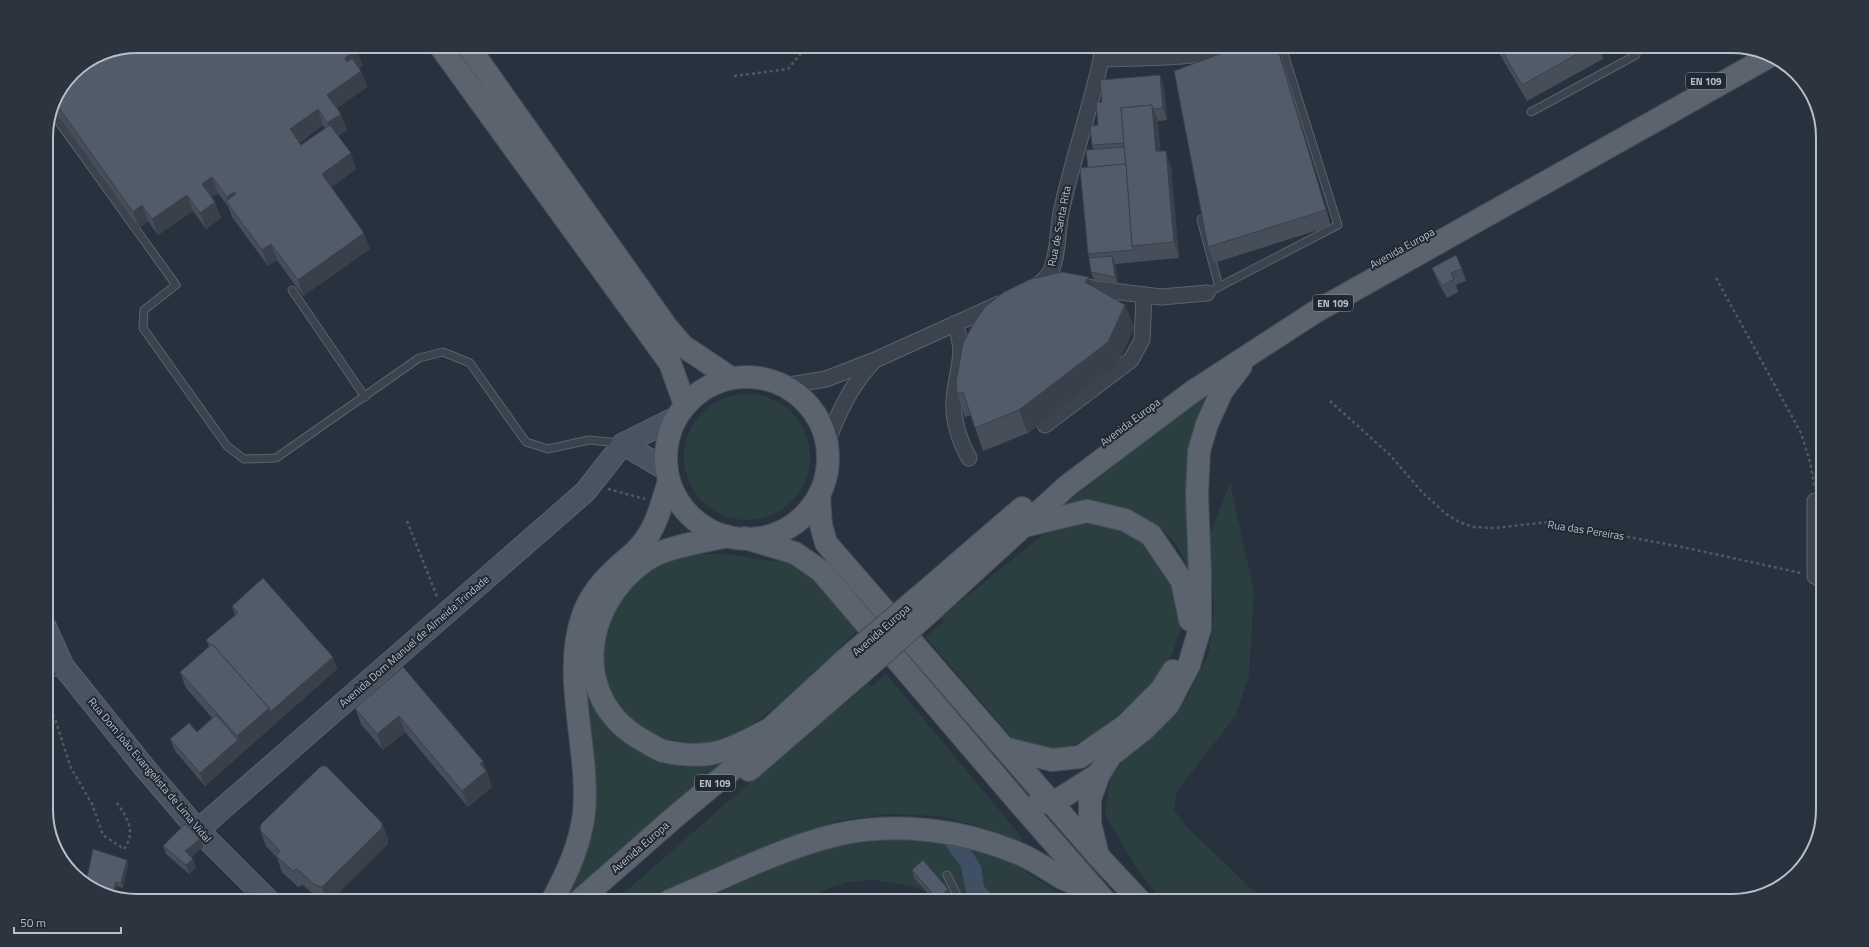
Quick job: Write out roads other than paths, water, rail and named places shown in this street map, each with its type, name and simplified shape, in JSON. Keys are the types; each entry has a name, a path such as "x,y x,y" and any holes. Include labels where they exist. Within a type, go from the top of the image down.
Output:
{"main road":[{"path":"445,53 670,363 681,411"},
{"path":"473,53 666,326 683,346 731,378"},
{"name":"Avenida Europa","path":"927,602 994,531 1118,430 1184,382 1241,344 1350,277 1518,182 1751,56"},
{"name":"Avenida Europa","path":"607,894 853,667 927,602 1021,527 1072,482 1192,392 1315,312 1764,60"},
{"path":"1098,856 1090,823 1090,799 1099,774 1111,755 1143,730 1168,705 1189,665 1200,628 1200,574 1197,495 1199,452 1207,424 1222,391 1241,366 1323,316 1369,282"},
{"path":"770,729 737,746 708,754 687,754 662,751 633,735 613,717 599,695 592,668 593,639 602,610 616,588 631,572 647,559 666,551 736,537 763,537 786,528 796,522 809,510 819,495 826,478 828,460 827,442 821,424 812,409 799,396 784,386 767,379 749,377 731,378 714,384 698,393 681,411 669,435 666,454 668,475 682,506 695,520 710,530 736,537 795,553 821,570 1098,894"},
{"path":"556,894 572,864 584,814 584,780 574,648 582,618 593,593 609,574 642,545 653,528 668,475"},
{"path":"819,495 821,525 826,543 1007,749 1098,856 1133,894"},
{"path":"1007,749 1052,760 1080,757 1126,725 1161,690 1183,655 1190,622 1182,580 1151,535 1125,520 1087,511 1021,527"},
{"name":"Avenida Europa","path":"587,894 677,815 741,762 770,729 853,667"},
{"path":"1000,780 1035,802 1052,803 1099,774"},
{"path":"685,894 790,849 837,835 876,829 917,828 967,837 1021,854 1095,894"}],"street":[{"name":"Rua de Santa Rita","path":"784,386 826,379 875,360 1035,288 1045,280 1059,277 1055,256 1060,216 1103,53"},
{"path":"1131,53 1188,55 1202,53"},
{"path":"1059,277 1096,289 1144,296 1161,297 1213,290"},
{"path":"1045,425 1131,360 1142,340 1144,296"},
{"path":"954,324 960,335 962,359 954,407 957,427 964,449 969,458"},
{"name":"Rua de Santa Rita","path":"827,442 842,406 857,379 875,360"},
{"name":"Avenida Dom Manuel de Almeida Trindade","path":"198,830 585,492 623,444 681,411"},
{"path":"623,444 668,475"},
{"path":"1815,501 1816,520"},
{"name":"Rua Dom João Evangelista de Lima Vidal","path":"55,668 144,767 198,830 262,894"}],"lane":[{"path":"1201,220 1213,290 1338,225 1284,53"},
{"path":"1531,112 1635,53"},
{"path":"56,117 176,284 144,310 143,328 227,446 244,458 276,458 419,358 443,352 470,363 526,442 548,448 589,440 623,444"},
{"path":"292,290 365,397"},
{"path":"947,875 956,894"}],"water":[{"path":"941,839 967,844 981,866 984,886 991,894 967,894 961,867"}]}
